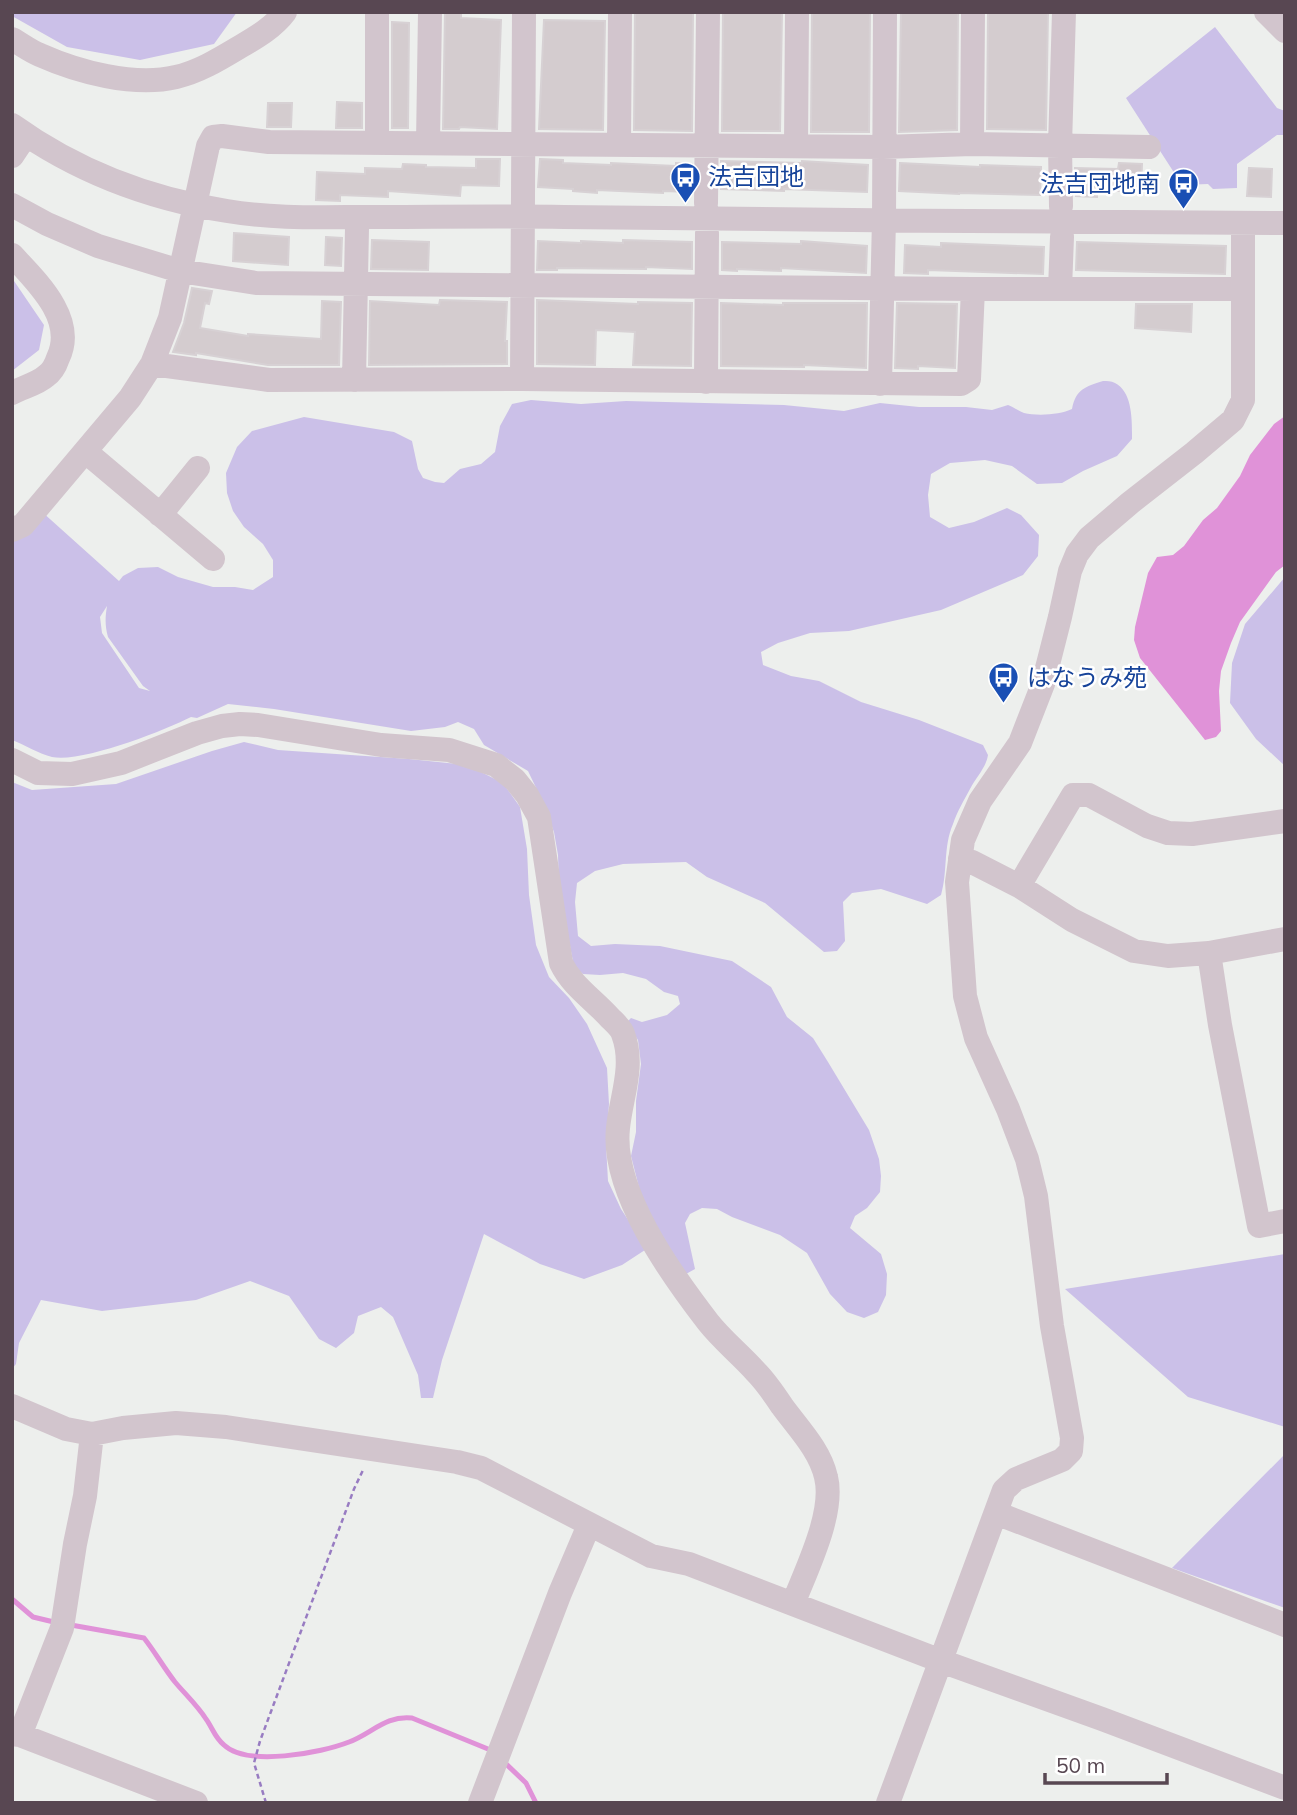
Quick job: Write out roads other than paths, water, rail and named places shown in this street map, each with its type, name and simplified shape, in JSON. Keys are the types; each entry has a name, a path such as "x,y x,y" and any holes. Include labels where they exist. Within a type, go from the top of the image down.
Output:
{"street":[{"path":"12,39 37,54 83,70 104,75 158,80 188,73 216,61 265,32 285,12"},
{"path":"377,12 377,143"},
{"path":"428,143 430,12"},
{"path":"522,379 524,12"},
{"path":"619,145 620,12"},
{"path":"706,203 708,12"},
{"path":"796,146 797,12"},
{"path":"880,384 885,12"},
{"path":"972,144 973,12"},
{"path":"1061,206 1064,12"},
{"path":"1266,12 1285,31"},
{"path":"12,156 19,130 71,161 154,196 261,216 1285,223"},
{"path":"12,530 23,525 86,452 130,398 152,364 170,318 208,146 213,137 269,142 524,145 883,147 972,144 1149,147"},
{"path":"12,205 47,225 98,246 180,271 256,284 1243,289"},
{"path":"888,1803 1004,1490 1016,1479 1062,1460 1071,1451 1072,1438 1027,1159 976,1038 965,996 957,882 963,840 980,801 1020,743 1038,695 1060,617 1069,570 1077,554 1099,529 1233,419 1243,400 1243,223"},
{"path":"354,380 357,228"},
{"path":"706,382 707,234"},
{"path":"1060,289 1062,237"},
{"path":"12,255 46,294 55,310 63,339 61,353 47,376 12,393"},
{"path":"152,364 269,380 522,379 961,384 969,379 974,289"},
{"path":"86,452 213,559"},
{"path":"160,515 198,468"},
{"path":"12,760 38,773 72,774 121,763 197,733 240,724 381,745 449,750 496,765 515,780 539,817 561,963 567,976 622,1031 629,1063 618,1130 619,1156 626,1185 641,1220 667,1265 710,1325 758,1374 806,1438 820,1459 827,1479 828,1503 823,1522 793,1604"},
{"path":"1018,886 1073,795 1089,795 1147,826 1168,833 1192,834 1284,823"},
{"path":"960,859 972,862 1018,886 1072,920 1134,951 1168,956 1209,953 1285,939"},
{"path":"1209,953 1220,1025 1259,1226 1285,1221"},
{"path":"12,1406 66,1429 92,1434 176,1423 226,1427 457,1462 481,1468 651,1556 689,1564 941,1661 1102,1718 1285,1788"},
{"path":"92,1434 85,1496 63,1622 16,1735 196,1803"},
{"path":"996,1513 1285,1625"},
{"path":"480,1803 560,1592 589,1524"}],"waterway":[{"path":"12,1599 33,1617 58,1623"},
{"path":"71,1625 144,1638 218,1739 235,1752 266,1757 303,1754 349,1742 386,1722 403,1718 412,1718 492,1752"},
{"path":"502,1760 526,1783 536,1803"}],"place":[{"name":"法吉団地","path":"685,204"},
{"name":"法吉団地南","path":"1183,211"},
{"name":"はなうみ苑","path":"1004,705"}]}
